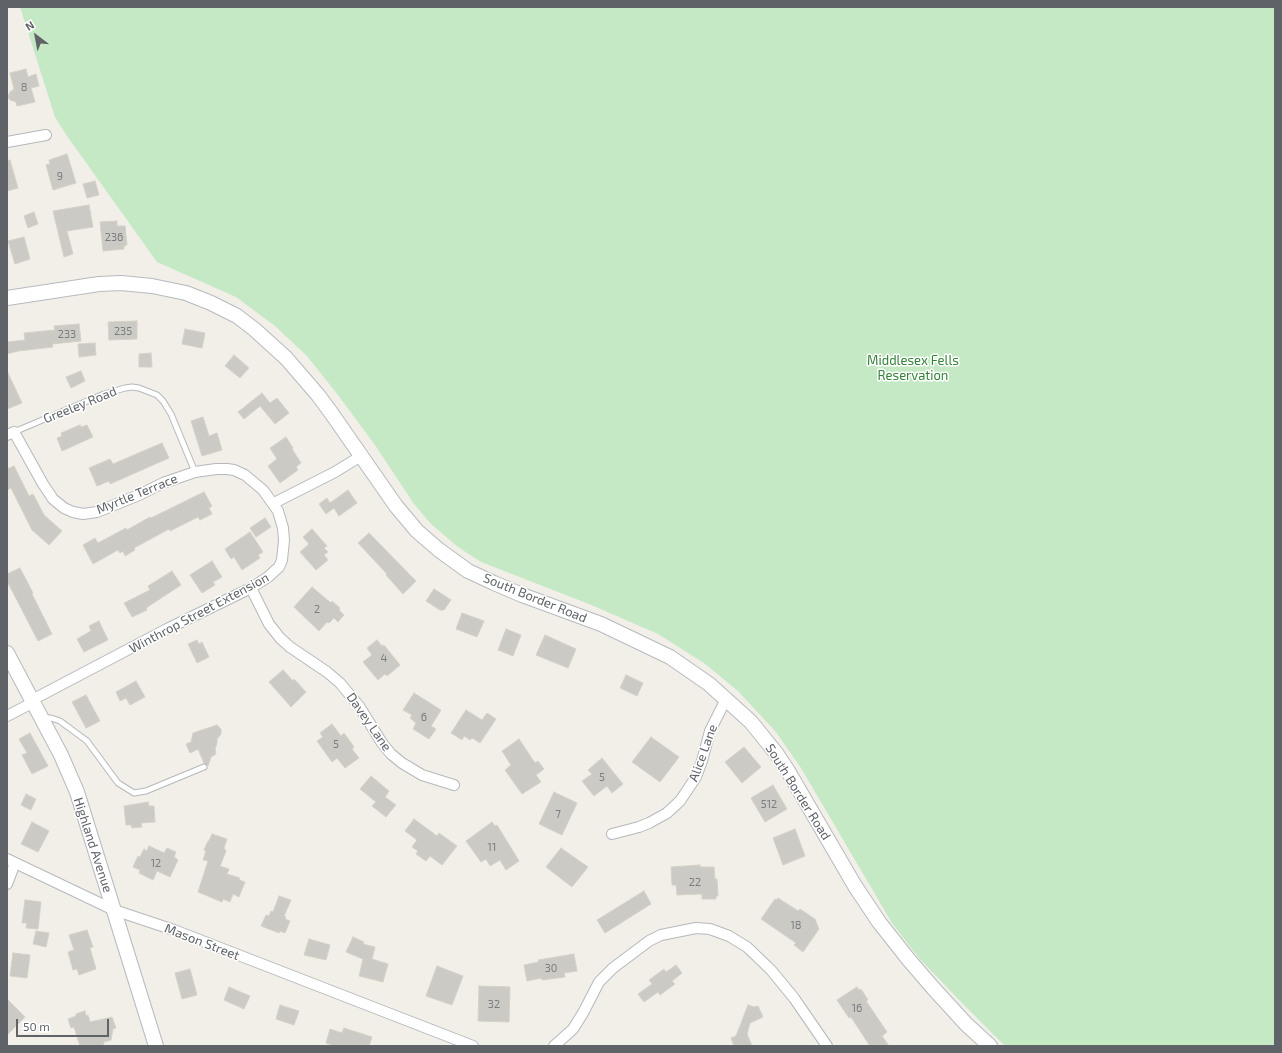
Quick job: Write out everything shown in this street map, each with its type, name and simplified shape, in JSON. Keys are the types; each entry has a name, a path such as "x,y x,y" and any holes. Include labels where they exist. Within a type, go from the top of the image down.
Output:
{"main road":[{"name":"South Border Road","path":"7,298 91,285 121,283 138,284 186,293 237,316 286,358 318,395 383,488 410,523 425,539 468,571 522,595 601,624 670,657 693,672 726,698 751,722 776,753 801,792 855,886 879,922 934,989 966,1024 990,1046"},
{"name":"Highland Avenue","path":"7,653 42,718 77,792 156,1046"}],"street":[{"path":"7,142 46,135"},
{"name":"Myrtle Terrace","path":"10,434 51,497 61,506 73,512 83,514 97,512 169,481 195,472 216,469 234,470 245,475 263,490 274,503"},
{"path":"274,503 340,469 361,456"},
{"name":"Winthrop Street Extension","path":"7,716 167,629 251,588 275,573 282,560 284,540 281,518 274,503"},
{"name":"Davey Lane","path":"251,588 269,624 280,638 290,647 327,672 340,684 359,706 382,743 391,754 408,767 422,774 454,785"},
{"name":"Alice Lane","path":"612,834 649,823 667,813 680,801 696,777 710,731 726,698"},
{"path":"7,884 11,861"},
{"name":"Mason Street","path":"11,861 114,910 161,925 473,1046"},
{"path":"554,1046 573,1029 599,982 613,968 649,941 661,935 696,928 710,929 728,936 746,947 771,970 794,998 827,1046"}],"lane":[{"name":"Greeley Road","path":"10,434 104,394 125,388 139,388 157,395 163,401 171,414 195,472"},
{"path":"42,718 51,718 60,721 87,741 118,783 134,793 146,792 204,767"}],"green space":[{"name":"Middlesex Fells Reservation","path":"20,7 1275,7 1275,1046 1005,1046 919,958 892,923 801,768 776,732 738,691 704,663 658,634 589,604 481,562 458,547 431,524 414,504 375,445 307,356 275,326 236,297 157,262 55,117"}],"building":[{"path":"26,69 28,77 36,74 39,86 31,88 35,102 17,106 16,102 10,100 8,97 10,92 14,89 10,73"},
{"path":"67,154 76,183 53,190 46,165 50,164 49,160"},
{"path":"10,160 18,188 7,191 7,161"},
{"path":"95,181 99,195 87,198 83,184"},
{"path":"89,205 93,227 67,231 73,254 64,257 53,211"},
{"path":"34,212 38,224 28,228 24,216"},
{"path":"117,221 117,226 125,226 127,245 124,246 124,249 103,251 100,222"},
{"path":"24,237 30,259 15,264 8,241"},
{"path":"137,321 137,339 109,340 108,322"},
{"path":"79,324 81,341 52,344 53,347 18,351 7,354 7,342 25,340 24,333 55,330 54,326"},
{"path":"185,329 205,333 202,348 182,344"},
{"path":"95,343 96,355 79,357 78,344"},
{"path":"151,353 152,367 139,367 139,354"},
{"path":"234,355 249,368 240,378 225,366"},
{"path":"7,371 22,403 7,409"},
{"path":"81,371 85,381 71,388 66,377"},
{"path":"262,393 270,403 277,398 289,413 275,424 260,406 244,419 238,412"},
{"path":"203,417 209,436 217,433 222,450 202,456 191,421"},
{"path":"80,425 81,427 87,425 93,437 62,451 57,438 62,436 61,433"},
{"path":"286,437 301,463 296,467 298,470 280,483 268,466 277,459 270,448"},
{"path":"162,443 169,458 110,484 109,481 97,486 89,468 110,459 113,464"},
{"path":"14,466 29,496 33,494 44,515 62,531 49,545 32,530 11,488 7,490 7,469"},
{"path":"348,490 357,503 339,516 334,508 326,514 319,504 327,498 330,503"},
{"path":"204,492 212,506 209,508 212,514 200,520 198,517 170,531 169,529 134,548 135,550 125,556 123,551 120,553 118,550 93,564 83,545 95,538 98,543 126,528 127,530 150,517 151,518"},
{"path":"265,518 271,527 256,537 250,528"},
{"path":"312,529 327,546 324,548 328,552 324,555 328,560 316,570 300,552 309,544 303,537"},
{"path":"250,532 263,552 258,555 260,558 242,570 234,557 231,559 225,549"},
{"path":"369,533 416,581 403,594 386,575 387,574 358,543"},
{"path":"212,561 222,577 213,582 215,585 202,593 190,575"},
{"path":"20,568 52,634 38,641 7,581 7,574"},
{"path":"172,571 181,585 146,608 147,610 132,617 124,603 150,590 148,586"},
{"path":"312,587 331,603 332,601 340,608 339,610 344,615 338,622 334,618 329,623 327,622 319,631 294,607"},
{"path":"434,589 451,600 444,610 440,610 426,601"},
{"path":"462,613 484,621 477,637 456,629"},
{"path":"99,621 108,640 84,652 77,639 91,631 89,626"},
{"path":"506,629 521,635 513,656 498,650"},
{"path":"545,635 576,649 568,668 536,655"},
{"path":"197,640 199,644 202,642 209,657 197,663 188,644"},
{"path":"377,640 382,646 384,645 400,665 387,676 385,674 378,680 363,662 372,655 367,648"},
{"path":"283,670 306,692 291,707 269,682"},
{"path":"626,675 643,683 637,696 620,688"},
{"path":"136,681 145,697 130,705 126,698 120,701 116,692"},
{"path":"414,693 441,710 431,726 436,729 429,739 413,729 416,723 410,718 412,715 403,710"},
{"path":"86,695 100,721 86,728 72,702"},
{"path":"466,710 482,720 487,713 496,719 480,743 472,738 470,740 464,736 462,740 451,733"},
{"path":"332,724 341,736 344,733 354,747 352,749 359,758 345,768 337,758 332,762 317,741 323,737 320,733"},
{"path":"217,725 221,729 221,734 217,739 215,749 216,754 211,757 208,766 204,763 198,749 190,753 186,744 191,742 193,733"},
{"path":"30,733 48,766 32,774 22,755 27,753 19,739"},
{"path":"651,737 679,757 660,782 632,762"},
{"path":"519,739 535,763 538,761 544,769 536,775 541,782 522,794 505,770 511,765 502,751"},
{"path":"744,747 761,767 742,783 725,762"},
{"path":"602,758 623,784 612,793 607,786 594,796 582,781 592,774 588,770"},
{"path":"371,776 389,791 385,797 396,805 386,817 372,806 376,802 360,789"},
{"path":"773,785 787,809 765,822 751,798"},
{"path":"554,792 577,803 562,835 539,824"},
{"path":"26,794 36,799 31,810 21,805"},
{"path":"148,802 149,806 154,806 155,822 141,823 142,827 132,828 131,825 126,825 124,806"},
{"path":"414,819 437,836 439,833 457,846 442,865 430,856 426,861 416,854 418,851 412,847 417,840 405,831"},
{"path":"32,822 49,831 38,852 21,844"},
{"path":"492,822 495,826 497,825 519,861 506,870 500,860 490,866 486,859 481,862 466,841"},
{"path":"795,829 805,856 783,865 773,838"},
{"path":"212,834 227,839 224,848 226,851 220,866 229,869 227,874 240,878 239,880 245,882 239,897 233,894 230,902 223,899 222,902 198,892 208,861 203,860 206,851 204,850"},
{"path":"149,846 164,853 167,848 176,852 174,857 178,860 170,877 157,871 153,880 139,873 140,870 133,867 138,856 140,857 144,849 147,851"},
{"path":"561,848 588,867 572,887 546,867"},
{"path":"700,865 700,867 714,867 715,879 717,879 718,896 716,896 716,899 702,899 702,894 677,895 676,885 672,885 671,867"},
{"path":"644,891 651,904 605,933 597,920"},
{"path":"279,896 291,900 284,916 286,917 285,919 290,921 285,933 280,931 279,933 261,926 266,915 269,916 271,911 273,912"},
{"path":"778,898 798,911 800,909 815,919 819,929 803,952 794,945 796,943 761,919 775,899 777,900"},
{"path":"25,900 41,902 38,929 26,928 27,923 22,923"},
{"path":"87,930 93,947 90,948 96,969 79,975 77,969 73,970 68,952 74,950 69,935"},
{"path":"36,931 49,933 46,947 33,944"},
{"path":"353,937 364,942 363,944 375,947 372,959 388,964 383,982 359,976 363,959 346,952"},
{"path":"309,939 330,945 326,960 304,955"},
{"path":"13,953 30,955 27,978 10,976"},
{"path":"574,954 577,971 564,973 565,977 542,980 541,978 527,981 524,965 539,962 538,960"},
{"path":"676,965 682,973 672,981 675,984 660,995 658,992 644,1002 638,994 652,984 649,980 664,969 666,972"},
{"path":"437,966 463,976 452,1005 426,996"},
{"path":"190,969 197,995 182,999 175,973"},
{"path":"479,986 510,987 509,1022 478,1021"},
{"path":"229,987 250,996 244,1009 224,1000"},
{"path":"857,987 859,990 861,989 868,1000 866,1001 887,1032 882,1036 889,1046 870,1046 851,1017 849,1018 837,1000"},
{"path":"7,999 25,1017 7,1035"},
{"path":"280,1005 299,1011 294,1025 276,1019"},
{"path":"748,1005 754,1007 758,1006 763,1017 750,1023 747,1034 752,1046 734,1046 731,1038 736,1036"},
{"path":"85,1011 90,1022 112,1017 116,1028 113,1029 111,1040 104,1042 103,1046 80,1046 74,1027 71,1028 68,1019"},
{"path":"344,1028 372,1037 369,1046 335,1046 326,1043 330,1029 342,1033"}]}
